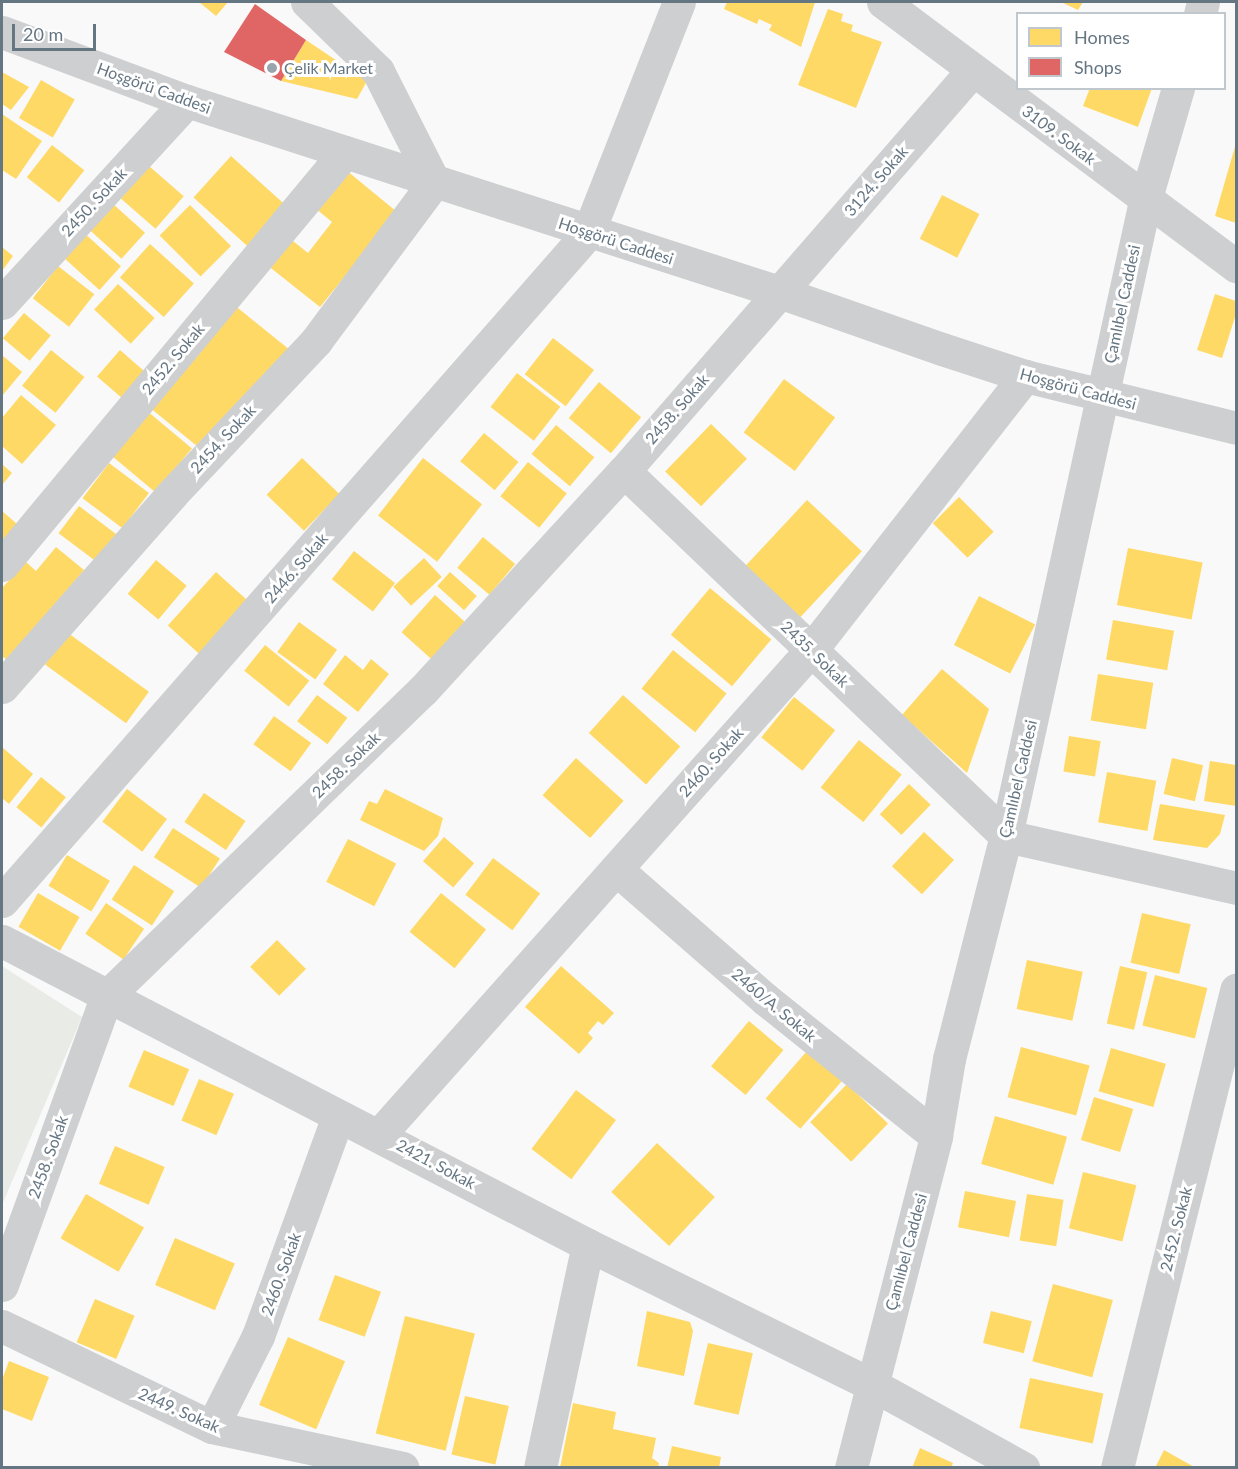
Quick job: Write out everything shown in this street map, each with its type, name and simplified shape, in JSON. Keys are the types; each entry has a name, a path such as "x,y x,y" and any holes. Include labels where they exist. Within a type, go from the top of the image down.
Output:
{"street":[{"path":"307,2 378,71 434,182"},
{"name":"2446. Sokak","path":"2,901 588,233 679,2"},
{"name":"3109. Sokak","path":"883,2 1145,201 1236,266"},
{"name":"Hoşgörü Caddesi","path":"2,32 187,101 588,233 779,292 1025,376 1236,428"},
{"name":"3124. Sokak","path":"779,292 973,69"},
{"name":"Çamlıbel Caddesi","path":"851,1467 936,1136 949,1059 1006,836 1145,201 1177,90"},
{"name":"2450. Sokak","path":"2,303 187,101"},
{"name":"2452. Sokak","path":"2,565 345,152"},
{"name":"2454. Sokak","path":"2,687 171,495 316,341 434,182"},
{"name":"2458. Sokak","path":"2,1285 106,997 423,690 624,471 779,292"},
{"name":"2460. Sokak","path":"379,1135 811,650 1025,376"},
{"name":"2435. Sokak","path":"624,471 1006,836"},
{"path":"1006,836 1236,888"},
{"name":"2460/A. Sokak","path":"616,869 765,999 936,1136"},
{"name":"2421. Sokak","path":"2,941 106,997 379,1135 588,1245 871,1384 1023,1467"},
{"name":"2452. Sokak","path":"1117,1467 1236,990"},
{"name":"2460. Sokak","path":"212,1427 258,1336 338,1116"},
{"path":"540,1467 588,1245"},
{"name":"2449. Sokak","path":"2,1326 212,1427 403,1467"}],"shaded area":[{"path":"2,966 82,1017 2,1205"}],"building: Homes":[{"path":"199,2 228,2 216,16"},
{"path":"727,2 815,2 801,47 769,30 772,25 759,19 757,24 724,9"},
{"path":"1061,2 1083,2 1078,10"},
{"path":"828,9 843,14 841,21 853,25 851,31 882,42 856,108 798,85"},
{"path":"306,40 367,81 357,99 281,81"},
{"path":"2,72 29,87 11,110 2,104"},
{"path":"41,80 75,99 53,138 19,118"},
{"path":"1089,90 1151,90 1138,127 1083,106"},
{"path":"2,114 42,141 16,179 2,170"},
{"path":"1236,143 1236,223 1215,216"},
{"path":"52,145 84,170 59,203 27,177"},
{"path":"231,156 287,206 249,248 194,198"},
{"path":"149,166 184,196 156,229 121,198"},
{"path":"346,170 397,212 320,307 262,261 283,233 308,253 332,222 315,208"},
{"path":"942,195 979,214 957,258 920,239"},
{"path":"113,204 145,233 122,259 90,230"},
{"path":"190,205 231,246 201,276 160,235"},
{"path":"83,232 121,266 99,290 62,256"},
{"path":"150,244 194,283 164,317 120,277"},
{"path":"2,247 13,256 2,271"},
{"path":"58,266 94,294 69,327 33,298"},
{"path":"118,284 155,318 131,344 94,310"},
{"path":"1215,294 1236,301 1236,314 1222,358 1197,350"},
{"path":"233,304 289,349 205,453 149,407"},
{"path":"24,313 51,335 30,361 3,338"},
{"path":"553,338 594,370 566,406 525,374"},
{"path":"51,350 84,377 55,413 22,386"},
{"path":"120,350 145,372 122,398 97,376"},
{"path":"2,355 22,372 2,396"},
{"path":"517,373 560,407 534,441 491,407"},
{"path":"784,379 835,418 795,471 744,433"},
{"path":"599,382 641,417 611,453 569,418"},
{"path":"21,395 56,425 22,464 2,446 2,418"},
{"path":"146,410 192,449 155,492 109,454"},
{"path":"711,424 747,459 701,506 665,471"},
{"path":"556,425 594,457 570,486 532,454"},
{"path":"484,433 518,462 495,490 460,461"},
{"path":"302,458 339,494 304,531 267,495"},
{"path":"423,458 482,504 437,562 378,516"},
{"path":"528,462 567,493 539,528 500,496"},
{"path":"109,463 149,493 122,528 83,498"},
{"path":"2,464 12,473 2,485"},
{"path":"959,497 994,532 967,558 933,523"},
{"path":"807,500 862,551 798,619 744,568"},
{"path":"79,506 117,535 97,562 59,533"},
{"path":"2,511 17,524 2,543"},
{"path":"483,537 515,564 489,595 457,568"},
{"path":"56,547 84,570 8,661 2,656 2,588 26,562 36,571"},
{"path":"1128,548 1203,563 1192,619 1117,605"},
{"path":"354,551 395,583 373,611 332,579"},
{"path":"424,558 442,577 411,606 393,587"},
{"path":"156,560 187,586 158,619 128,594"},
{"path":"216,572 251,603 203,657 168,626"},
{"path":"450,572 477,596 464,610 437,586"},
{"path":"710,588 771,639 732,686 671,635"},
{"path":"435,595 465,622 431,659 402,632"},
{"path":"979,596 1035,625 1010,674 954,645"},
{"path":"1113,620 1174,631 1167,670 1106,659"},
{"path":"299,622 337,650 315,680 277,652"},
{"path":"68,633 149,692 126,723 45,665"},
{"path":"265,645 309,681 289,707 244,671"},
{"path":"673,650 727,693 695,732 642,689"},
{"path":"345,655 363,670 371,659 389,674 358,712 323,684"},
{"path":"942,669 989,709 967,773 902,715"},
{"path":"1098,674 1153,683 1146,729 1091,720"},
{"path":"317,695 347,718 327,744 297,721"},
{"path":"623,695 680,747 646,784 589,733"},
{"path":"794,697 835,730 802,771 761,737"},
{"path":"274,716 311,743 291,771 253,744"},
{"path":"1069,736 1101,741 1095,777 1063,772"},
{"path":"859,740 902,775 863,822 821,787"},
{"path":"2,747 33,774 9,804 2,798"},
{"path":"576,758 624,801 590,838 543,795"},
{"path":"1172,758 1203,765 1195,801 1164,794"},
{"path":"1210,761 1236,765 1236,806 1204,801"},
{"path":"1107,772 1156,781 1147,831 1098,822"},
{"path":"41,777 66,797 41,827 16,807"},
{"path":"909,784 931,805 901,835 880,814"},
{"path":"127,789 167,819 142,852 102,822"},
{"path":"385,789 443,818 438,836 424,851 360,820 369,801 377,804"},
{"path":"204,793 245,821 226,850 184,822"},
{"path":"1160,804 1225,815 1220,834 1207,848 1153,840"},
{"path":"173,828 220,858 201,888 154,857"},
{"path":"924,832 954,860 922,894 892,866"},
{"path":"444,837 474,863 453,887 423,861"},
{"path":"348,839 396,864 374,906 326,882"},
{"path":"67,855 110,881 91,912 48,886"},
{"path":"493,858 540,894 512,930 465,895"},
{"path":"134,865 174,891 152,926 112,899"},
{"path":"38,893 80,917 60,951 18,927"},
{"path":"441,893 486,930 455,968 410,932"},
{"path":"106,903 144,929 123,959 85,934"},
{"path":"1142,913 1191,924 1179,974 1131,963"},
{"path":"277,940 306,969 279,996 250,967"},
{"path":"1027,960 1083,972 1072,1021 1017,1009"},
{"path":"561,966 614,1013 603,1025 598,1021 588,1033 593,1038 579,1054 525,1007"},
{"path":"1120,966 1147,972 1134,1030 1107,1023"},
{"path":"1155,975 1207,988 1195,1039 1142,1025"},
{"path":"749,1021 783,1050 746,1095 711,1066"},
{"path":"1021,1047 1090,1065 1076,1116 1008,1097"},
{"path":"1111,1048 1166,1064 1153,1107 1099,1091"},
{"path":"144,1050 189,1069 173,1106 128,1087"},
{"path":"807,1051 842,1081 800,1129 766,1099"},
{"path":"199,1079 234,1094 216,1135 181,1120"},
{"path":"847,1084 888,1124 851,1162 810,1122"},
{"path":"576,1090 616,1120 571,1179 531,1149"},
{"path":"1094,1097 1133,1109 1120,1152 1081,1140"},
{"path":"995,1116 1067,1137 1053,1185 981,1164"},
{"path":"657,1143 715,1197 669,1246 611,1192"},
{"path":"115,1146 165,1167 149,1205 99,1184"},
{"path":"1083,1172 1136,1185 1122,1242 1069,1228"},
{"path":"965,1191 1016,1201 1009,1237 958,1227"},
{"path":"86,1194 144,1228 119,1272 60,1238"},
{"path":"1027,1194 1064,1200 1056,1246 1020,1240"},
{"path":"175,1238 235,1263 215,1310 155,1285"},
{"path":"335,1275 381,1292 365,1337 319,1320"},
{"path":"1053,1284 1113,1300 1092,1377 1032,1361"},
{"path":"95,1299 135,1316 116,1359 77,1342"},
{"path":"647,1311 690,1322 693,1331 684,1376 637,1366"},
{"path":"991,1311 1032,1321 1024,1353 983,1343"},
{"path":"405,1316 475,1333 446,1451 376,1433"},
{"path":"288,1337 345,1361 316,1429 259,1405"},
{"path":"708,1343 753,1353 739,1415 694,1404"},
{"path":"9,1361 49,1377 32,1421 2,1409 2,1380"},
{"path":"1030,1378 1103,1394 1093,1443 1019,1428"},
{"path":"465,1396 509,1406 495,1465 452,1454"},
{"path":"573,1403 616,1412 613,1429 656,1438 652,1458 659,1463 658,1468 560,1468"},
{"path":"672,1446 721,1457 719,1468 667,1468"},
{"path":"920,1448 953,1463 951,1468 912,1468"},
{"path":"1164,1450 1196,1468 1155,1468"}],"building: Shops":[{"path":"255,4 306,40 281,81 224,52"}],"place":[{"name":"Çelik Market","path":"272,68"}]}
